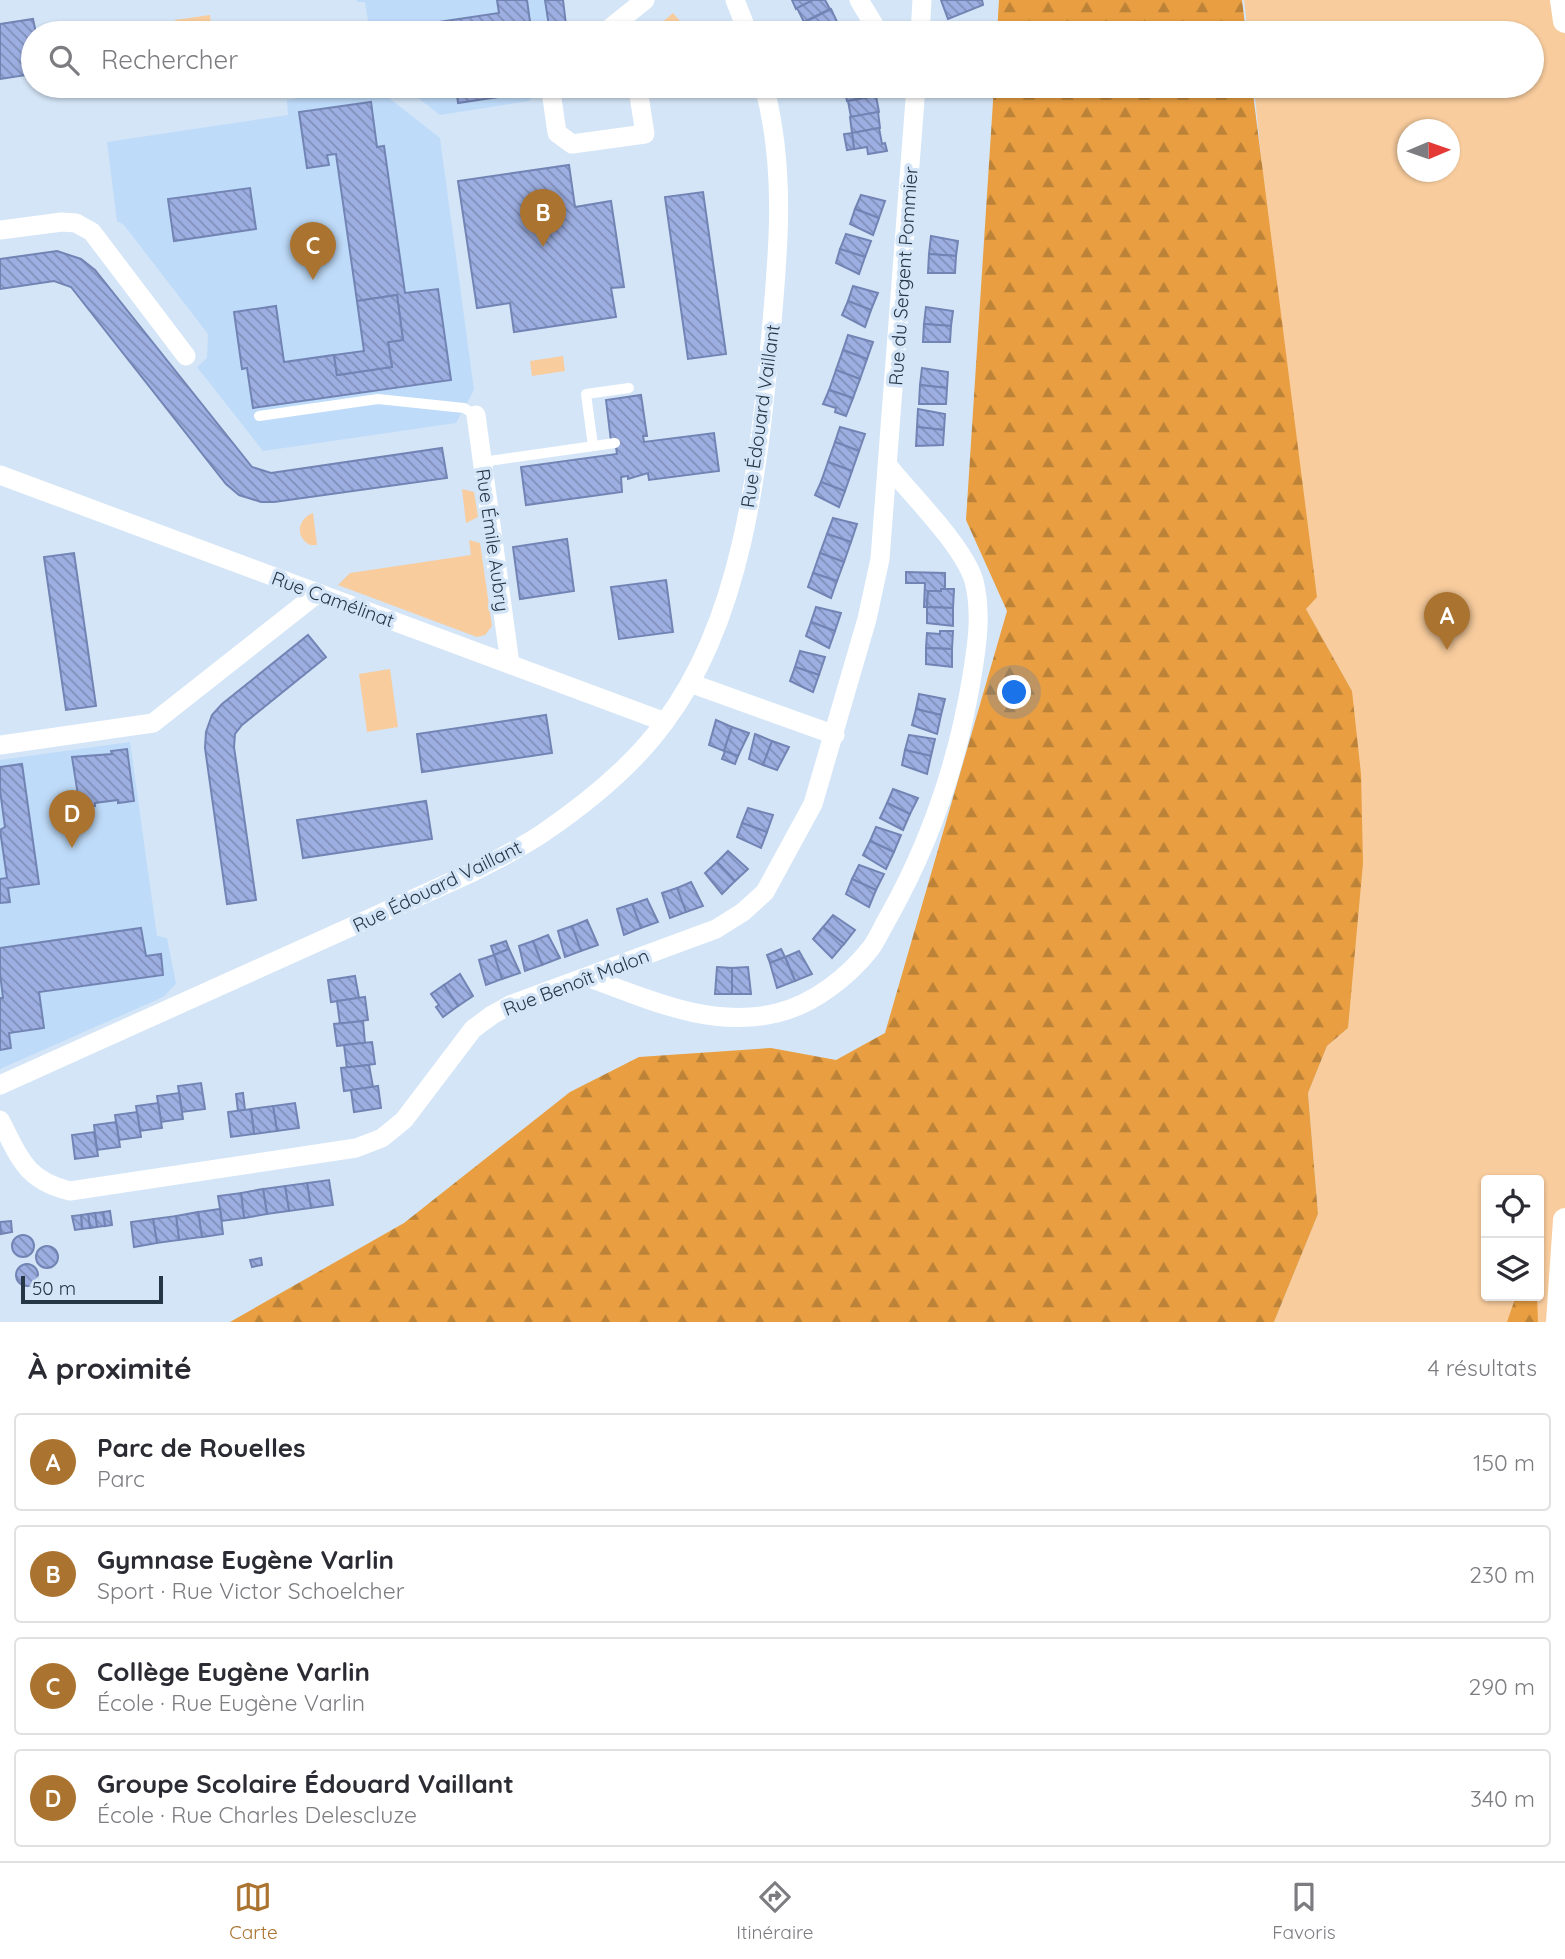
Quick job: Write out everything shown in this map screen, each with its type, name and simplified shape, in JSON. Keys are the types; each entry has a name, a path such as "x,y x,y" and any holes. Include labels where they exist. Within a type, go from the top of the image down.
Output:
{"street":[{"path":"619,21 645,0"},
{"path":"735,0 743,21"},
{"path":"859,0 872,21"},
{"path":"921,21 922,0"},
{"path":"1562,0 1565,21"},
{"path":"552,98 557,133 572,144 645,134 638,98"},
{"name":"Rue Édouard Vaillant","path":"0,1085 473,872 541,835 614,778 665,722 690,683 716,629 735,567 751,495 765,399 776,282 780,191 772,116 767,98"},
{"name":"Rue du Sergent Pommier","path":"889,467 913,98"},
{"path":"0,230 62,222 76,223 92,232 186,356"},
{"name":"Rue Émile Aubry","path":"476,415 510,664"},
{"path":"587,977 672,1007 712,1017 746,1019 779,1013 816,997 849,973 873,946 909,881 933,825 951,772 968,698 979,612 973,580 960,552 889,467"},
{"name":"Rue Benoît Malon","path":"0,1120 24,1166 52,1186 70,1191 356,1148 383,1138 404,1120 473,1029 492,1015 510,1005 716,929 743,912 765,892 813,804 835,734 878,571 889,467"},
{"name":"Rue Camélinat","path":"0,475 665,722"},
{"path":"0,745 153,723 318,593"},
{"path":"690,683 835,734"},
{"path":"1558,1322 1565,1220"}],"lane":[{"path":"593,446 586,394 629,388"},
{"path":"259,416 378,399 464,408 476,415"},
{"path":"482,462 615,443"}],"shaded area":[{"path":"563,0 566,21 368,21 365,2 357,2"},
{"path":"1244,0 1565,0 1565,1322 1274,1322 1318,1214 1308,1093 1327,1046 1348,1028 1352,691 1306,609 1255,98 1544,98 1544,21 1247,21"},
{"path":"673,13 680,21 664,21"},
{"path":"210,15 211,21 175,21"},
{"path":"389,98 440,138 474,390 456,423 263,451 197,367 207,358 208,334 124,225 117,221 107,142 288,115 287,100"},
{"path":"418,98 531,98 529,101 440,115"},
{"path":"563,356 565,371 532,376 530,361"},
{"path":"462,489 474,492 478,517 466,523"},
{"path":"313,513 317,545 305,542 300,533 304,519"},
{"path":"469,540 480,543 492,626 485,635 477,637 338,585 350,573 471,555"},
{"path":"390,669 398,727 367,732 359,674"},
{"path":"130,742 157,936 167,938 176,984 163,997 0,1069 0,760"}],"green space":[{"path":"999,0 1242,0 1245,21 998,21"},
{"path":"993,98 1254,98 1317,597 1306,609 1352,691 1361,774 1363,863 1348,1028 1327,1046 1308,1093 1318,1214 1274,1322 230,1322 404,1223 570,1092 639,1057 771,1048 836,1060 885,1033 1007,611 966,520"},
{"path":"1514,1301 1537,1301 1538,1322 1507,1322"}],"building":[{"path":"497,0 527,0 530,21 445,21 499,13"},
{"path":"545,0 563,0 566,21 548,21"},
{"path":"792,0 813,0 796,9"},
{"path":"813,0 825,0 830,9 804,21 797,8"},
{"path":"941,0 982,0 983,5 948,19"},
{"path":"831,9 837,21 807,21"},
{"path":"33,19 21,21 21,76 0,79 0,24"},
{"path":"457,98 492,98 458,103"},
{"path":"876,98 879,112 851,117 848,101"},
{"path":"371,102 377,147 384,146 405,293 438,289 451,380 253,408 247,368 242,369 234,312 276,306 284,362 334,355 337,375 392,367 388,342 403,340 397,295 357,301 336,154 327,155 329,165 307,168 299,112"},
{"path":"878,112 880,128 852,133 850,117"},
{"path":"879,128 882,144 885,143 887,151 868,154 867,147 854,149 852,133"},
{"path":"852,133 854,149 847,150 844,134"},
{"path":"569,165 575,207 611,201 624,287 611,288 616,317 514,332 510,303 477,308 458,181"},
{"path":"250,188 256,229 174,241 168,199"},
{"path":"703,192 726,354 688,359 665,197"},
{"path":"861,195 885,201 879,218 855,209"},
{"path":"855,209 879,218 873,235 850,224"},
{"path":"846,234 871,241 865,257 840,249"},
{"path":"931,236 958,241 956,256 929,254"},
{"path":"840,249 865,257 859,274 836,263"},
{"path":"57,251 81,259 95,270 252,467 271,473 442,448 447,478 274,502 261,502 239,495 226,484 71,287 54,281 0,289 0,259"},
{"path":"929,254 956,256 955,273 928,273"},
{"path":"853,286 878,293 871,310 848,301"},
{"path":"397,295 403,340 388,342 392,367 337,375 334,355 364,351 357,301"},
{"path":"848,301 871,310 865,327 842,315"},
{"path":"926,307 953,311 951,326 924,324"},
{"path":"924,324 951,326 950,342 923,342"},
{"path":"848,335 873,342 867,359 843,350"},
{"path":"843,350 867,359 860,379 836,370"},
{"path":"922,368 948,372 947,388 920,385"},
{"path":"836,370 860,379 853,398 829,390"},
{"path":"920,385 947,388 946,404 919,404"},
{"path":"829,390 853,398 846,416 835,412 836,408 823,404"},
{"path":"641,395 647,436 643,436 644,442 714,433 719,471 649,480 648,473 628,479 628,476 621,477 622,492 526,505 521,467 617,454 615,440 611,441 606,400"},
{"path":"918,409 945,414 944,430 917,427"},
{"path":"840,427 865,434 859,451 835,442"},
{"path":"917,427 944,430 943,445 916,446"},
{"path":"835,442 859,451 852,471 828,462"},
{"path":"828,462 852,471 845,491 821,482"},
{"path":"821,482 845,491 839,507 815,495"},
{"path":"833,518 857,524 851,542 827,534"},
{"path":"827,534 851,542 844,562 820,553"},
{"path":"567,539 574,591 520,599 513,547"},
{"path":"74,553 96,706 66,710 44,557"},
{"path":"820,553 844,562 837,581 813,573"},
{"path":"906,572 945,573 945,589 928,591 927,607 924,607 925,583 906,583"},
{"path":"813,573 837,581 831,598 808,587"},
{"path":"666,580 673,632 619,639 611,587"},
{"path":"954,589 953,608 927,607 928,591"},
{"path":"816,607 841,613 835,631 811,622"},
{"path":"927,607 953,608 953,626 927,623"},
{"path":"811,622 835,631 829,648 806,636"},
{"path":"940,631 953,631 952,649 926,648 927,633 940,634"},
{"path":"308,635 326,657 242,725 235,734 234,747 256,900 227,904 205,748 206,732 212,715 222,704"},
{"path":"926,648 952,649 952,667 926,664"},
{"path":"800,651 825,657 819,675 795,667"},
{"path":"795,667 819,675 813,692 790,681"},
{"path":"919,694 945,699 941,715 916,709"},
{"path":"916,709 941,715 937,734 912,725"},
{"path":"546,715 552,753 422,772 417,734"},
{"path":"716,720 732,727 724,751 709,745"},
{"path":"732,727 749,733 738,756 724,751"},
{"path":"755,734 772,741 763,765 749,759"},
{"path":"909,735 935,739 931,756 905,750"},
{"path":"772,741 789,747 777,770 763,765"},
{"path":"127,749 134,801 118,803 118,800 80,808 72,757 112,754 111,751"},
{"path":"905,750 931,756 927,774 902,765"},
{"path":"725,751 738,756 735,764 722,759"},
{"path":"22,764 39,884 8,888 10,902 0,903 0,879 7,878 0,830 5,827 0,767"},
{"path":"893,789 918,798 910,814 887,803"},
{"path":"426,801 432,839 303,858 297,820"},
{"path":"887,803 910,814 903,830 880,818"},
{"path":"748,808 773,815 767,832 742,823"},
{"path":"742,823 767,832 761,848 737,837"},
{"path":"876,827 901,835 894,852 870,841"},
{"path":"870,841 894,852 886,869 863,855"},
{"path":"728,851 748,869 735,881 717,862"},
{"path":"717,862 735,881 722,894 705,873"},
{"path":"859,865 884,874 876,890 852,879"},
{"path":"852,879 876,890 869,907 846,894"},
{"path":"691,882 703,906 686,912 677,888"},
{"path":"677,888 686,912 670,918 662,893"},
{"path":"647,899 658,922 641,928 632,904"},
{"path":"632,904 641,928 624,935 617,909"},
{"path":"833,915 855,930 844,944 823,927"},
{"path":"587,920 598,945 581,951 572,926"},
{"path":"572,926 581,951 565,957 558,931"},
{"path":"823,927 844,944 832,958 813,939"},
{"path":"141,928 146,956 161,954 163,975 39,992 44,1028 9,1033 11,1048 0,1050 0,998 3,998 0,948"},
{"path":"548,935 560,958 542,965 533,941"},
{"path":"506,941 509,949 494,955 491,946"},
{"path":"533,941 542,965 525,971 519,946"},
{"path":"509,949 520,973 502,979 494,955"},
{"path":"781,949 785,957 770,963 767,955"},
{"path":"799,951 812,974 795,981 785,957"},
{"path":"494,955 502,979 486,985 479,960"},
{"path":"785,957 795,981 777,988 770,963"},
{"path":"717,967 732,968 732,994 715,994"},
{"path":"748,967 751,994 732,994 732,968"},
{"path":"460,974 473,996 458,1006 444,985"},
{"path":"355,976 359,998 331,1002 328,980"},
{"path":"444,985 458,1006 443,1017 431,994"},
{"path":"365,997 368,1020 340,1024 337,1001"},
{"path":"363,1021 365,1043 337,1046 334,1024"},
{"path":"372,1042 375,1064 347,1068 344,1045"},
{"path":"369,1065 373,1087 344,1091 341,1068"},
{"path":"201,1083 205,1109 182,1112 178,1086"},
{"path":"378,1086 381,1108 354,1112 351,1090"},
{"path":"179,1093 183,1119 161,1122 157,1096"},
{"path":"243,1093 245,1110 238,1111 236,1094"},
{"path":"158,1103 162,1128 140,1131 136,1106"},
{"path":"295,1103 299,1128 277,1131 273,1106"},
{"path":"273,1106 277,1131 254,1134 251,1109"},
{"path":"251,1109 254,1134 231,1137 228,1112"},
{"path":"137,1112 141,1137 119,1140 115,1115"},
{"path":"116,1122 120,1147 97,1150 94,1125"},
{"path":"94,1132 98,1156 75,1159 72,1135"},
{"path":"329,1180 333,1205 311,1208 307,1183"},
{"path":"307,1183 311,1208 289,1211 285,1186"},
{"path":"285,1186 289,1211 267,1214 263,1189"},
{"path":"263,1189 267,1214 244,1218 241,1193"},
{"path":"241,1193 244,1218 222,1221 218,1196"},
{"path":"220,1209 223,1234 202,1237 198,1212"},
{"path":"110,1211 112,1225 105,1226 103,1212"},
{"path":"103,1212 105,1226 97,1227 95,1213"},
{"path":"198,1212 202,1237 179,1240 176,1216"},
{"path":"95,1213 97,1227 90,1228 88,1214"},
{"path":"88,1214 90,1228 82,1229 81,1215"},
{"path":"81,1215 82,1229 75,1230 72,1216"},
{"path":"176,1216 179,1240 157,1243 153,1219"},
{"path":"153,1219 157,1243 134,1247 131,1222"},
{"path":"11,1221 12,1232 1,1234 0,1222"},
{"path":"23,1235 31,1238 34,1246 31,1254 23,1257 15,1254 12,1246 15,1238"},
{"path":"47,1246 55,1249 58,1257 55,1265 47,1268 39,1265 36,1257 39,1249"},
{"path":"261,1258 262,1265 252,1267 250,1260"},
{"path":"27,1264 35,1267 38,1275 35,1283 27,1286 19,1283 16,1275 19,1267"}],"place":[{"name":"Gymnase Eugène Varlin","path":"543,247"},
{"name":"Collège Eugène Varlin","path":"313,280"},
{"name":"Parc de Rouelles","path":"1447,650"},
{"name":"Groupe Scolaire Édouard Vaillant","path":"72,848"}]}
